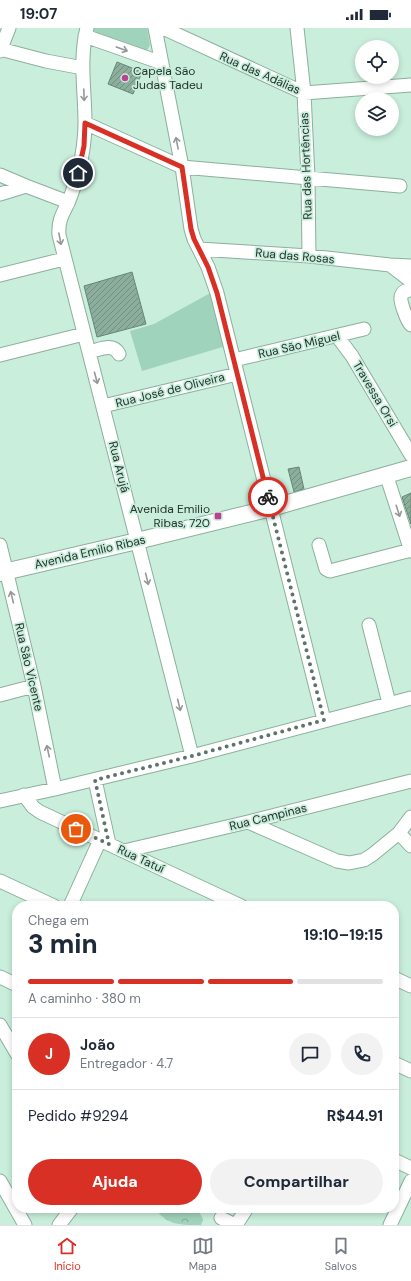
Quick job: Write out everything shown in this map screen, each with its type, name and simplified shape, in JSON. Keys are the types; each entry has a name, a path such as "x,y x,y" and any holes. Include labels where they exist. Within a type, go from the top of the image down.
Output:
{"main road":[{"name":"Avenida Emilio Ribas","path":"3,572 270,508 402,472"}],"street":[{"path":"9,28 0,50 83,68"},
{"path":"155,28 182,167 191,229 194,239 208,267 217,293 324,720"},
{"name":"Rua das Adálias","path":"163,28 304,93 411,85"},
{"name":"Rua das Hortências","path":"298,28 304,93 308,177 309,256"},
{"path":"86,32 162,63"},
{"name":"Rua Arujá","path":"86,32 83,68 85,123 84,146 78,173 58,227 59,235 192,756"},
{"path":"85,123 182,167 400,186"},
{"path":"0,174 68,202"},
{"path":"0,194 26,186"},
{"name":"Rua das Rosas","path":"199,249 309,256 411,266"},
{"path":"0,275 64,259"},
{"path":"390,265 411,281"},
{"path":"411,290 402,293 401,299 408,322 411,324"},
{"name":"Rua São Miguel","path":"234,360 364,329"},
{"path":"0,355 84,334"},
{"name":"Travessa Orsi","path":"337,336 352,356 411,454"},
{"path":"89,352 109,347 116,350 119,354"},
{"name":"Rua José de Oliveira","path":"103,406 237,374"},
{"path":"319,546 326,569 330,570 411,551 402,472"},
{"name":"Rua São Vicente","path":"0,545 3,572 34,686 55,789"},
{"path":"369,625 389,704"},
{"path":"0,694 34,686"},
{"path":"0,801 95,780 192,756 411,698"},
{"path":"73,901 105,842 95,780"},
{"name":"Rua Campinas","path":"124,851 248,822 411,781"},
{"name":"Rua Tatuí","path":"24,795 33,807 40,812 230,901"},
{"path":"248,822 337,861 349,863 364,860 372,855 399,833 411,817"},
{"path":"399,833 411,846"},
{"path":"0,881 43,901"},
{"path":"0,977 12,982"},
{"path":"399,980 411,986"},
{"path":"0,1025 12,1045"},
{"path":"399,1065 411,1071"},
{"path":"399,1162 411,1168"},
{"path":"0,1181 12,1206"},
{"path":"399,1206 411,1181"},
{"path":"16,1213 21,1224"},
{"path":"59,1225 68,1213"},
{"path":"221,1218 236,1225 244,1213"},
{"path":"390,1225 396,1213"}],"green space":[{"path":"94,28 147,28 150,45 146,52 93,35"},
{"path":"214,291 226,346 142,371 130,331 154,324"},
{"path":"158,1213 200,1213 203,1219 201,1225 186,1225 169,1221"}],"building":[{"name":"Capela São Judas Tadeu","path":"117,62 142,72 133,94 108,84"},
{"path":"132,272 146,324 97,337 84,286"},
{"path":"299,467 304,489 294,492 288,469"},
{"path":"411,493 411,524 402,497"}],"way so far":[{"path":"76,829 109,844 95,780 192,756 324,720 268,497"}],"place":[{"name":"Capela São Judas Tadeu","path":"125,78"},
{"name":"Avenida Emilio Ribas, 720","path":"218,516"}],"route":[{"path":"78,173 84,146 85,123 182,167 191,229 194,239 208,267 217,293 268,497"}]}
